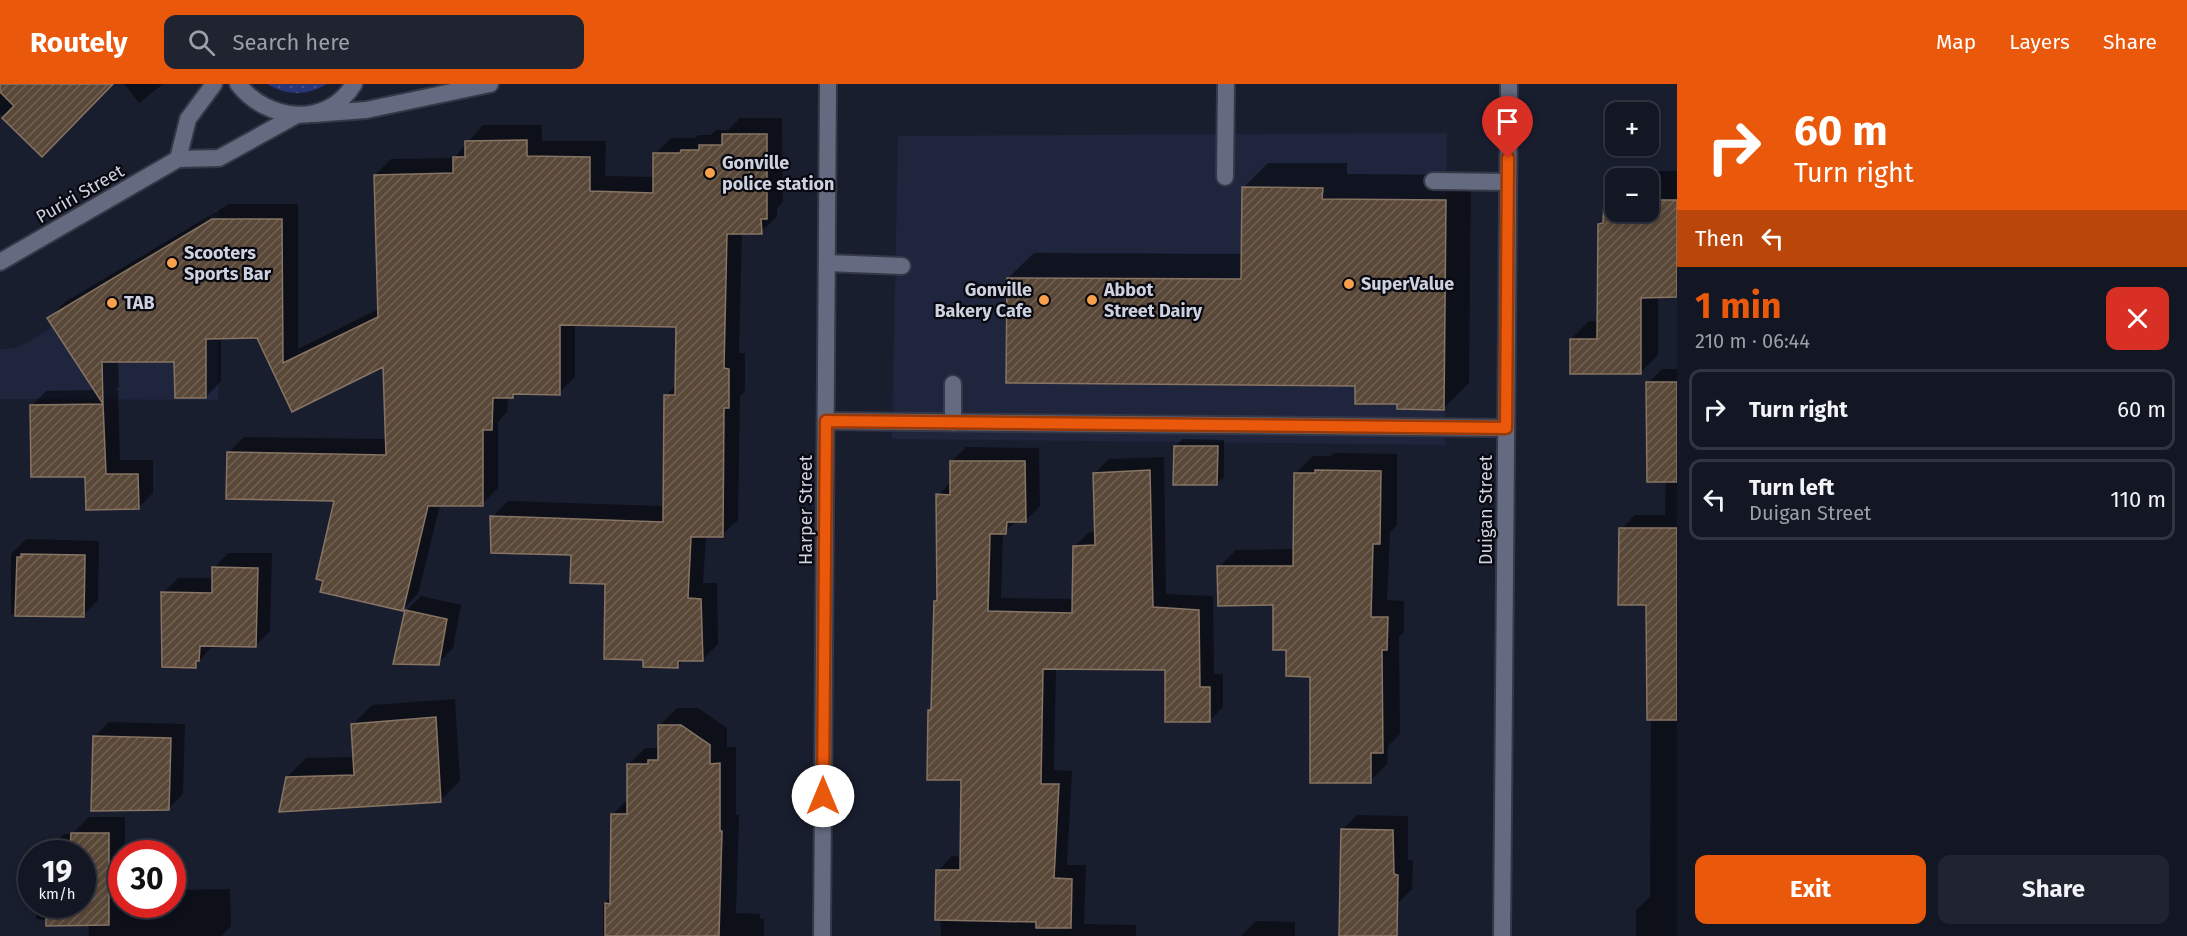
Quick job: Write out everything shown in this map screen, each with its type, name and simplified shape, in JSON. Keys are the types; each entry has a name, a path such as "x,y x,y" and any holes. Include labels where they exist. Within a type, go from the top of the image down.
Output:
{"street":[{"path":"178,159 188,119 214,84"},
{"path":"238,84 254,101 276,112 295,116 366,110 490,84"},
{"path":"313,114 336,105 354,84"},
{"name":"Harper Street","path":"822,936 828,84"},
{"path":"1225,177 1226,84"},
{"name":"Duigan Street","path":"1502,936 1509,84"},
{"name":"Puriri Street","path":"0,262 178,159 219,158 295,116"},
{"path":"1433,181 1508,182"},
{"path":"827,263 902,266"},
{"path":"953,384 953,423"},
{"path":"826,421 1506,428"}],"shaded area":[{"path":"267,84 327,84 312,91 297,93 282,91"},
{"path":"1447,133 1445,445 892,439 898,136"},
{"path":"218,208 218,400 0,399 0,349 17,348 53,327 48,317 196,228"}],"building":[{"path":"0,84 113,84 42,157 2,118 14,106 0,92"},
{"path":"722,134 767,134 767,219 761,219 762,234 727,234 724,368 729,369 729,408 724,408 723,537 691,537 688,598 701,599 703,661 678,661 678,668 643,667 643,660 604,659 605,584 570,583 571,555 491,553 490,516 663,522 664,395 675,395 676,327 560,325 560,395 513,394 513,398 493,398 492,430 483,430 483,506 428,506 403,611 320,592 323,581 316,579 334,501 226,499 227,452 386,455 383,367 292,412 257,338 206,339 206,398 175,398 174,362 102,362 103,404 47,318 212,219 282,219 283,363 378,317 374,175 453,173 453,157 465,157 465,141 527,140 527,156 590,157 590,191 653,193 653,153 680,153 681,150 699,150 699,145 722,145"},
{"path":"1242,187 1323,188 1322,199 1446,200 1444,410 1397,409 1397,404 1355,404 1355,386 1006,383 1007,278 1241,279"},
{"path":"1604,200 1605,222 1659,222 1659,200 1677,200 1677,297 1641,298 1641,374 1570,374 1570,339 1597,339 1598,224 1603,223"},
{"path":"1646,382 1677,382 1677,482 1647,482"},
{"path":"103,404 106,474 138,474 139,509 86,510 85,477 31,477 30,405"},
{"path":"1174,446 1218,446 1217,485 1173,485"},
{"path":"950,461 1025,461 1026,522 1007,522 1006,534 990,534 988,611 1072,613 1073,546 1095,545 1093,473 1150,470 1153,607 1199,610 1200,687 1210,687 1210,722 1165,722 1165,670 1043,669 1041,784 1059,784 1054,878 1072,879 1071,928 1036,928 1036,922 935,920 936,870 960,870 961,780 927,780 934,601 937,601 936,494 950,495"},
{"path":"1315,470 1381,471 1380,544 1373,544 1371,617 1388,617 1387,650 1382,650 1383,753 1371,753 1371,783 1310,783 1310,677 1286,676 1286,650 1273,650 1273,605 1218,606 1217,566 1293,566 1294,473 1315,473"},
{"path":"1619,528 1677,528 1677,720 1647,720 1646,605 1618,605"},
{"path":"21,554 85,555 84,617 15,616 17,557 21,557"},
{"path":"212,567 258,568 256,647 200,646 196,668 162,667 161,592 212,593"},
{"path":"405,610 447,619 439,665 393,664"},
{"path":"436,717 441,802 279,812 286,777 354,775 351,724"},
{"path":"658,725 681,725 710,745 710,764 720,763 720,831 722,831 719,936 605,936 605,903 610,904 611,814 627,814 627,764 648,764 648,760 658,760"},
{"path":"93,736 171,738 169,810 91,811"},
{"path":"1341,829 1393,830 1394,874 1398,875 1397,936 1339,936"},
{"path":"71,833 109,833 109,925 46,926 46,918 96,918 96,840 71,840"}],"place":[{"name":"Gonville police station","path":"710,173"},
{"name":"Scooters Sports Bar","path":"172,263"},
{"name":"SuperValue","path":"1349,284"},
{"name":"Gonville Bakery Cafe","path":"1044,300"},
{"name":"Abbot Street Dairy","path":"1092,300"},
{"name":"TAB","path":"112,303"}],"route":[{"path":"823,796 826,421 1506,428 1508,158"}]}
